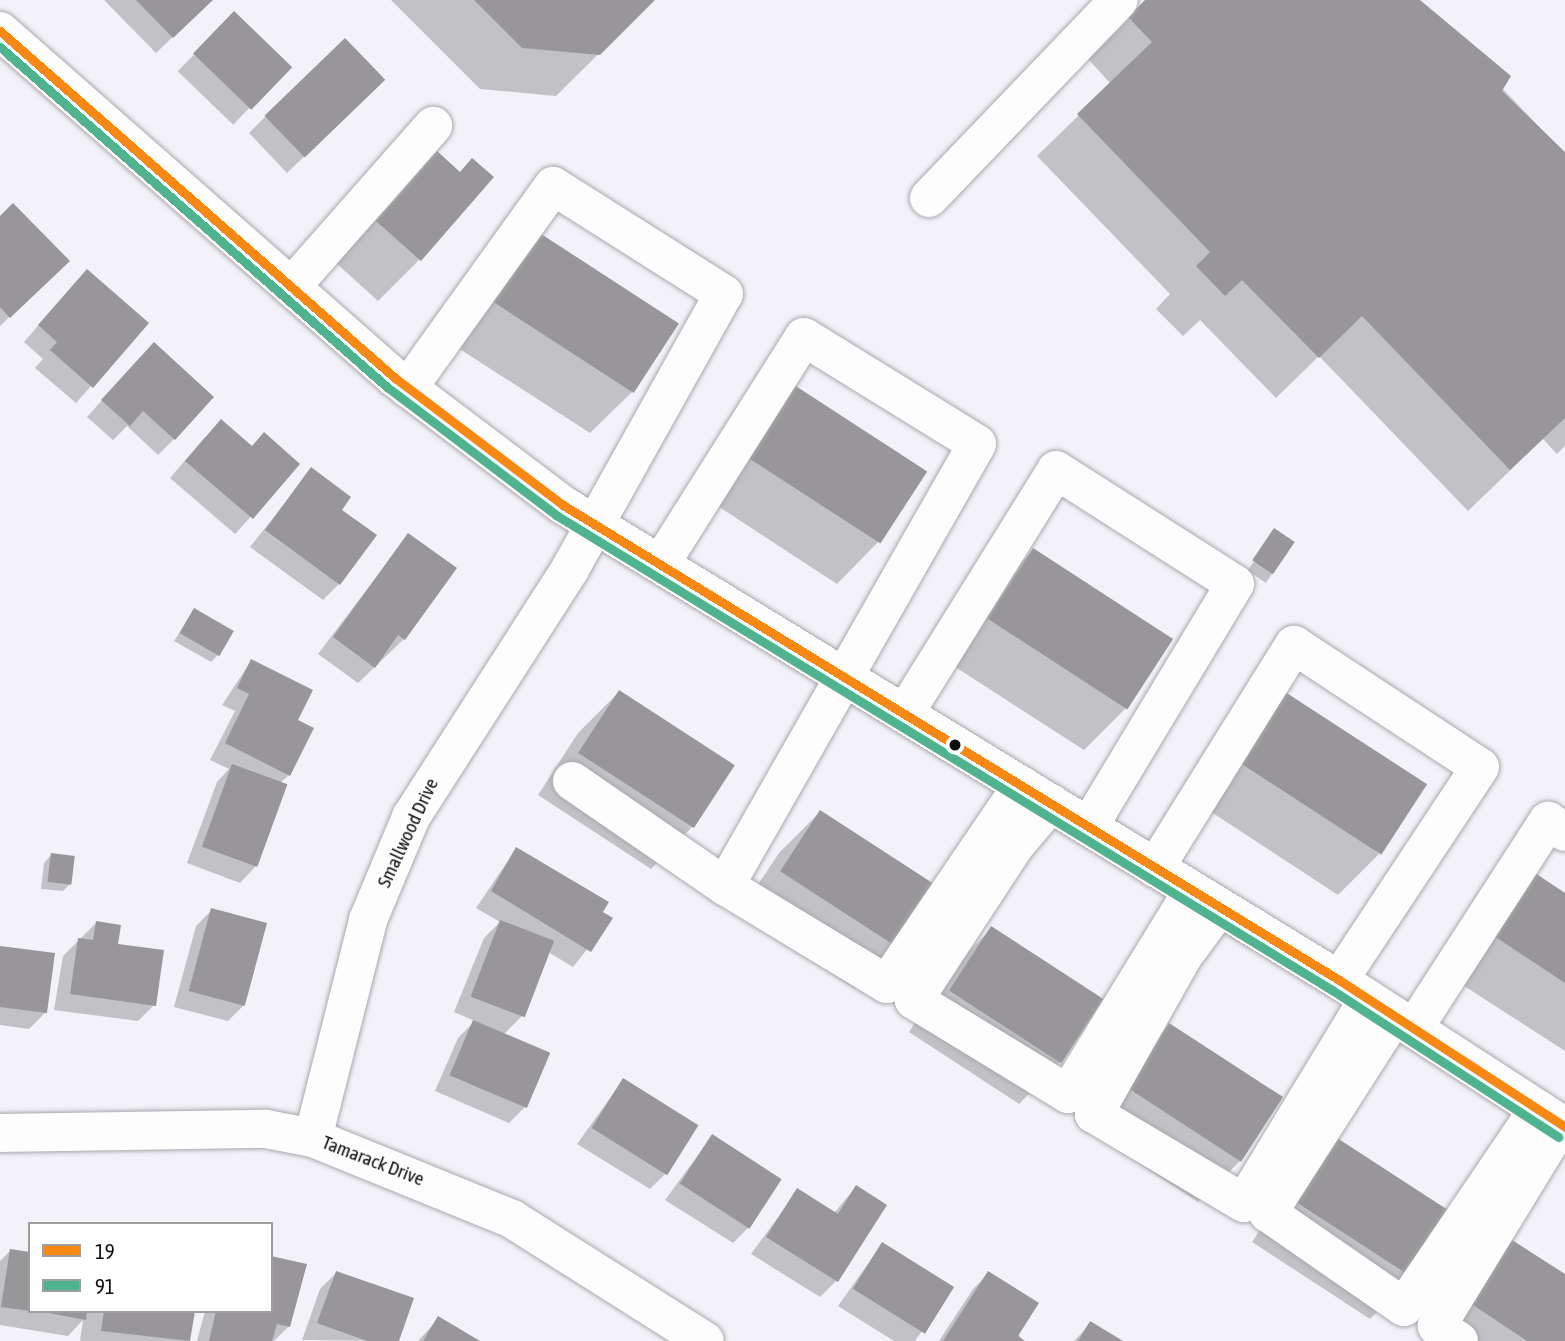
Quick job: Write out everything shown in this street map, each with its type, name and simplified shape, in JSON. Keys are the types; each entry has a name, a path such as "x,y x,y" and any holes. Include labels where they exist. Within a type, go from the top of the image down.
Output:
{"street":[{"path":"929,198 1119,0"},
{"path":"0,31 408,388 596,525 1089,826 1379,1006 1555,1120"},
{"path":"291,287 433,126"},
{"name":"Smallwood Drive","path":"313,1138 368,920 411,817 596,525 724,294 553,186 408,388"},
{"path":"660,563 804,337 976,444 725,886"},
{"path":"905,713 1056,470 1235,584 1089,826"},
{"path":"1154,868 1294,645 1480,767 1379,1006 1268,1213 1404,1307 1555,1120"},
{"path":"572,781 725,886 887,984 1037,794"},
{"path":"1037,794 1014,846 915,1000 1068,1094 1205,900"},
{"path":"1205,900 1184,955 1094,1114 1244,1203 1379,1006 1548,821 1565,832"},
{"path":"1459,1341 1437,1326 1555,1120"},
{"name":"Tamarack Drive","path":"0,1133 266,1129 313,1138 512,1219 705,1341"}],"building":[{"path":"136,0 213,0 173,38"},
{"path":"474,0 655,0 600,55 522,48"},
{"path":"1145,0 1420,0 1511,76 1502,91 1565,152 1565,418 1510,470 1362,316 1319,358 1242,280 1225,296 1196,266 1210,252 1077,114 1152,42 1128,17"},
{"path":"234,11 292,67 251,110 193,53"},
{"path":"345,38 385,80 305,158 264,116"},
{"path":"437,151 460,172 472,158 494,177 421,261 376,221"},
{"path":"13,203 70,261 10,318 0,307 0,216"},
{"path":"538,232 679,323 634,393 493,302"},
{"path":"87,269 149,323 93,388 50,350 57,342 38,325"},
{"path":"154,342 214,397 175,440 143,411 130,426 101,400"},
{"path":"788,381 927,471 880,544 741,453"},
{"path":"221,419 252,446 264,432 300,464 253,519 185,461"},
{"path":"311,467 351,497 342,510 377,535 340,585 265,530"},
{"path":"1274,528 1295,542 1273,574 1252,560"},
{"path":"408,533 457,568 405,640 398,635 375,668 333,637"},
{"path":"1033,548 1173,639 1127,709 987,618"},
{"path":"194,608 234,631 219,656 180,633"},
{"path":"251,659 313,690 298,720 314,728 290,776 225,743 249,694 237,688"},
{"path":"619,690 735,765 694,828 578,753"},
{"path":"1282,690 1427,784 1381,855 1236,760"},
{"path":"232,764 287,784 257,867 202,847"},
{"path":"820,810 938,887 898,948 780,871"},
{"path":"516,847 609,902 603,912 613,918 591,952 491,891"},
{"path":"51,853 75,856 71,885 47,882"},
{"path":"1526,867 1565,893 1565,983 1485,930"},
{"path":"211,908 267,923 245,1006 189,991"},
{"path":"500,920 554,941 525,1017 471,997"},
{"path":"96,921 121,925 118,944 164,950 156,1006 70,994 78,938 93,940"},
{"path":"991,926 1103,999 1061,1064 949,991"},
{"path":"0,946 55,953 47,1013 0,1007"},
{"path":"473,1020 550,1053 527,1108 450,1075"},
{"path":"1169,1023 1283,1097 1241,1162 1127,1088"},
{"path":"623,1078 698,1125 667,1175 592,1128"},
{"path":"712,1134 782,1179 749,1229 680,1183"},
{"path":"1334,1136 1456,1215 1414,1279 1293,1200"},
{"path":"856,1185 887,1205 838,1282 766,1237 797,1188 838,1214"},
{"path":"1512,1240 1565,1274 1565,1341 1527,1341 1470,1303"},
{"path":"882,1242 954,1287 925,1334 853,1289"},
{"path":"10,1249 28,1252 28,1311 1,1307"},
{"path":"273,1256 307,1264 290,1327 277,1324 272,1341 209,1341 216,1313 273,1313"},
{"path":"336,1271 414,1298 399,1341 367,1341 317,1323"},
{"path":"988,1271 1039,1303 1018,1336 1025,1341 943,1341"},
{"path":"49,1313 87,1313 86,1320"},
{"path":"104,1313 195,1313 190,1341 101,1331"},
{"path":"438,1316 480,1341 423,1341"},
{"path":"1090,1321 1123,1341 1078,1341"}],"transit line":[{"name":"19","path":"0,31 395,378 563,505 1339,980 1565,1127"},
{"name":"91","path":"0,47 387,387 556,515 1332,990 1558,1137"}]}
